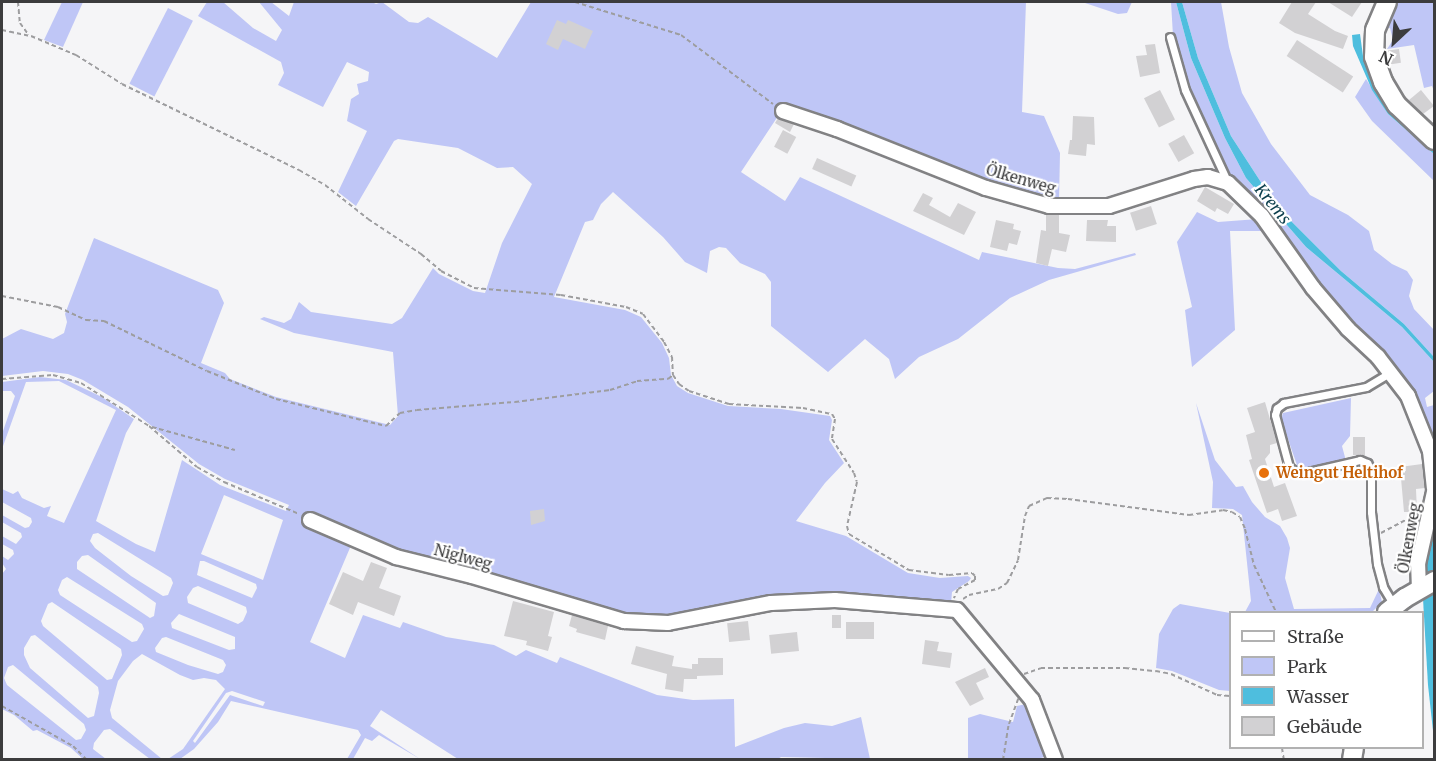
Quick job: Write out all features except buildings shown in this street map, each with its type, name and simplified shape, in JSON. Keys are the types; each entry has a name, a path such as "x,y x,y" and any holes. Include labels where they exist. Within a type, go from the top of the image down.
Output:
{"main road":[{"path":"1387,2 1375,30 1374,57 1383,82 1397,105 1434,140"},
{"path":"1391,609 1426,586"}],"street":[{"name":"Ölkenweg","path":"783,111 837,129 986,188 1049,206 1108,206 1194,178 1219,179 1228,183 1262,216 1313,288 1348,329 1391,372 1408,396 1430,451 1434,490 1418,564 1426,586"},
{"name":"Niglweg","path":"310,520 396,557 472,576 624,621 668,623 771,603 835,600 957,610"},
{"path":"957,610 1021,685 1042,721 1055,759"}],"lane":[{"path":"1170,37 1185,90 1228,183"},
{"path":"1391,372 1366,387 1284,403 1277,408 1275,415 1288,467 1296,472 1304,474 1360,460 1367,463 1371,470 1374,537 1383,587 1391,609"}],"path":[{"path":"18,2 20,23 30,36"},
{"path":"575,2 681,35 783,111"},
{"path":"2,30 30,36 76,55 122,84 299,170 325,185 368,219 421,254 441,272 474,288 561,295 626,307 643,314 672,357 673,375 688,391 729,404 803,408 832,414 835,419 832,439 854,473 857,482 847,526 849,534 909,570 949,575 972,573 975,580 955,593 957,610"},
{"path":"2,296 58,307 86,320 104,321 207,371 276,399 386,426 400,413 610,390 637,381 668,379 673,375"},
{"path":"2,379 40,374 67,377 102,395 149,426 197,467 224,482 310,520"},
{"path":"149,426 236,450"},
{"path":"957,610 969,595 998,589 1007,583 1018,560 1024,516 1029,506 1047,498 1189,515 1223,510 1232,512 1240,517 1254,565 1276,611"},
{"path":"1374,537 1411,517"},
{"path":"1003,759 1014,706 1024,674 1041,668 1125,668 1171,674 1217,695 1229,696"},
{"path":"2,706 73,746 87,759"}],"green space":[{"path":"62,2 83,2 63,47 44,40"},
{"path":"207,2 223,2 253,28 276,41 282,30 259,2 271,2 289,16 294,2 372,2 376,4 382,2 409,22 418,23 428,17 497,58 531,2 1026,2 1022,112 1044,116 1060,153 1059,202 988,184 784,107 741,172 785,201 800,177 979,260 982,252 1058,268 1075,269 1135,253 1136,255 1049,280 1010,298 958,339 919,357 895,379 889,359 865,339 828,372 771,326 771,282 765,274 740,263 726,248 719,247 710,251 707,273 685,262 663,237 613,192 601,204 593,220 585,222 554,297 625,310 641,317 662,343 669,358 671,375 677,386 688,393 728,406 781,409 830,416 832,420 829,440 844,463 825,483 796,521 846,536 908,573 940,578 968,576 971,578 952,592 951,604 836,596 668,619 625,617 398,553 355,536 310,642 345,658 363,615 400,628 403,622 446,637 494,645 516,656 526,650 557,663 560,657 657,695 693,700 734,699 735,747 784,728 805,723 832,726 861,717 870,759 781,757 776,760 458,759 381,710 370,726 420,759 379,735 372,741 365,738 353,759 347,759 361,735 358,730 231,701 218,722 194,749 180,759 168,759 183,749 225,689 216,680 204,678 193,680 142,654 133,661 118,681 110,710 112,718 162,759 150,759 110,729 104,730 94,743 93,749 106,759 83,759 71,748 37,730 33,731 14,715 2,709 2,574 6,569 2,563 2,556 8,560 14,554 13,550 2,544 2,536 16,544 22,537 21,533 2,522 2,515 25,528 29,527 32,522 31,518 2,502 2,489 13,494 18,491 22,498 44,508 51,506 47,516 64,523 116,410 59,381 26,382 2,449 2,434 15,396 11,391 2,391 2,382 40,377 66,380 102,397 134,419 126,433 96,521 136,544 155,552 182,460 220,485 286,511 289,505 225,479 199,464 128,407 83,380 68,374 43,371 2,376 2,339 21,329 53,339 64,333 67,322 65,314 94,238 218,290 224,303 201,363 225,373 230,379 276,397 390,425 398,416 393,352 294,333 260,319 264,317 284,323 291,319 299,302 311,312 392,324 402,318 433,268 439,274 473,291 485,293 502,243 532,184 513,167 497,168 458,148 398,139 394,141 356,206 338,192 367,131 347,121 351,99 359,94 357,84 368,81 369,72 347,62 323,107 278,85 284,73 281,62 198,16","holes":["224,495 283,520 263,580 201,554","98,533 171,578 173,583 168,595 163,596 131,576 95,548 90,541 93,534","88,555 156,603 154,616 150,618 77,569 77,562 82,556","200,561 256,584 257,588 252,598 197,575","67,577 142,624 144,629 137,641 132,642 60,595 58,590 62,580","198,586 246,607 247,612 243,621 238,624 188,603 187,597 193,588","52,602 121,649 122,655 112,679 107,680 43,626 41,621 48,604","179,614 235,637 235,649 229,650 172,628 171,623","35,635 98,687 99,693 94,716 88,718 30,668 24,655 24,648 31,636","166,637 223,660 226,665 223,672 218,674 156,652 155,648 162,638","13,665 84,724 86,730 81,739 76,740 7,685 4,678 8,667","232,691 265,702 263,706 230,695 195,743 193,741 226,693"]},
{"path":"1082,2 1132,2 1127,13 1118,14"},
{"path":"1171,2 1176,2 1191,58 1225,138 1246,178 1306,247 1402,327 1434,362 1434,391 1425,398 1427,407 1434,405 1434,452 1421,417 1375,362 1355,349 1268,231 1230,231 1235,330 1192,367 1185,310 1192,307 1177,242 1197,212 1218,222 1258,219 1230,181 1189,88 1173,36"},
{"path":"1182,2 1221,2 1229,47 1242,93 1271,144 1310,195 1348,215 1369,231 1374,250 1392,264 1407,271 1413,280 1409,296 1414,309 1434,330 1434,357 1404,324 1341,271 1277,207 1231,136 1198,58"},
{"path":"1398,2 1434,2 1434,91 1432,86 1424,88 1414,45 1387,49 1393,40 1390,28 1384,29"},
{"path":"168,8 193,21 154,96 129,84"},
{"path":"1366,79 1388,114 1434,154 1434,181 1372,121 1355,97"},
{"path":"1351,398 1350,436 1342,446 1346,461 1303,470 1298,468 1281,419 1283,413"},
{"path":"1196,403 1215,460 1236,487 1243,486 1252,502 1265,517 1280,526 1287,538 1290,548 1285,578 1294,609 1370,608 1379,589 1382,602 1373,611 1246,611 1251,601 1242,515 1233,509 1212,508 1213,482"},
{"path":"1180,604 1229,613 1229,691 1219,690 1172,671 1156,668 1159,634 1173,609"},
{"path":"1026,704 1050,755 1038,759 968,759 968,718 980,714 1013,722 1017,706"}],"water":[{"name":"Krems","path":"1176,2 1182,2 1198,58 1231,136 1277,207 1341,271 1404,324 1434,357 1434,362 1402,327 1306,247 1246,178 1225,138 1191,58"},
{"path":"1360,34 1363,56 1377,86 1434,147 1434,154 1388,114 1372,90 1353,46 1352,35"},
{"path":"1434,511 1434,740 1423,599 1424,564"}],"place":[{"name":"Weingut Heltihof","path":"1264,473"}]}
